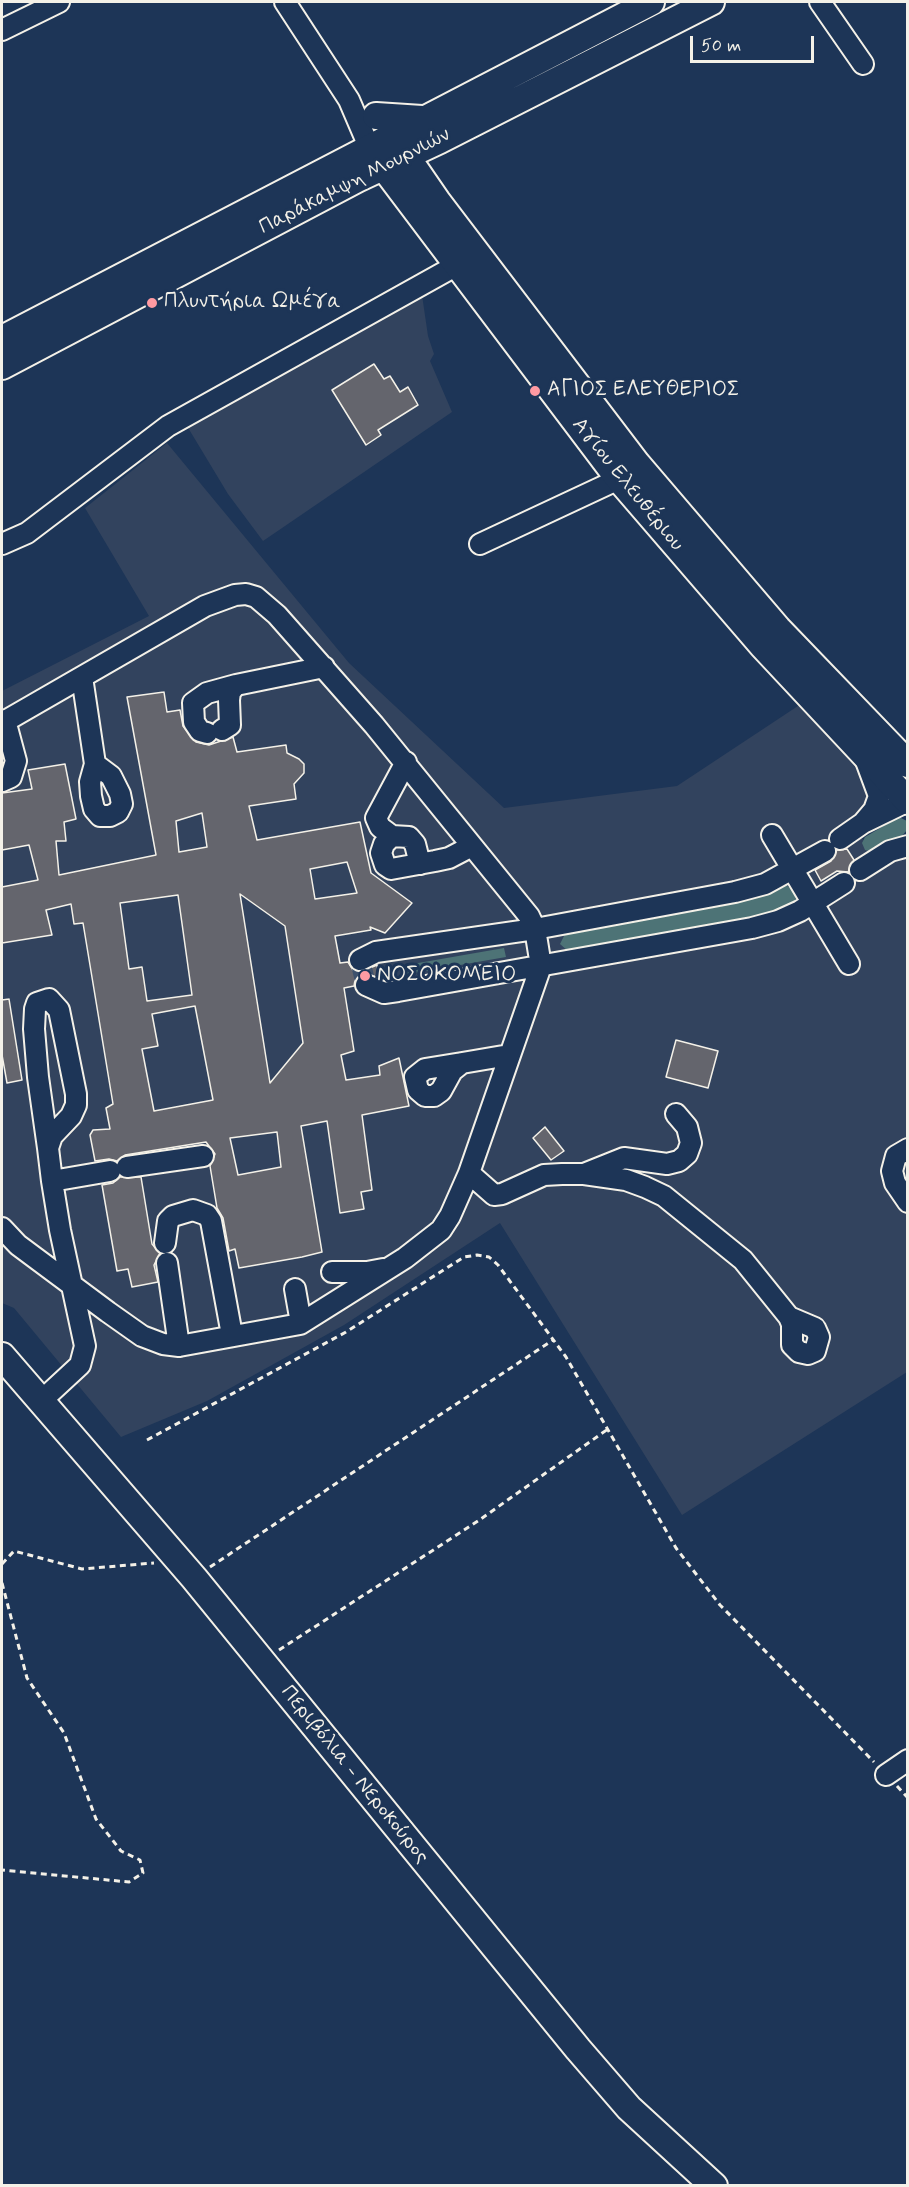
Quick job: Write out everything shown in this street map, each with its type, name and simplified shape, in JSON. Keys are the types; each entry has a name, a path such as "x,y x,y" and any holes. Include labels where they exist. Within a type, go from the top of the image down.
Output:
{"main road":[{"name":"Παράκαμψη Μουρνιών","path":"434,130 651,2"},
{"name":"Παράκαμψη Μουρνιών","path":"2,339 158,256 389,152 711,2"},
{"path":"376,116 401,120 434,130 429,168 431,192"},
{"name":"Παράκαμψη Μουρνιών","path":"2,366 41,343 357,179 389,152"},
{"name":"Αγίου Ελευθέριου","path":"389,152 431,192 637,464 778,629 908,764"},
{"name":"Αγίου Ελευθέριου","path":"389,152 458,265 619,479 762,645 907,801"},
{"name":"Περιβόλια - Νεροκούρος","path":"2,1356 194,1578 450,1895 629,2108 714,2186"}],"street":[{"path":"2,30 59,2"},
{"path":"285,2 349,100 355,118 389,152"},
{"path":"820,2 863,64"},
{"path":"349,100 376,116 389,152"},
{"path":"2,544 27,533 168,426 458,265"},
{"path":"480,544 619,479"},
{"path":"2,782 11,777 16,761 3,721 205,606 223,597 246,594 265,603 324,667 406,762 529,916 535,929 541,966 469,1173 450,1216 441,1230 426,1244 395,1265 301,1323 179,1346 163,1344 142,1336 18,1245 2,1228"},
{"path":"236,685 230,692 230,724 214,732 200,731 194,722 193,703 207,693 236,685 324,667"},
{"path":"82,677 95,764"},
{"path":"862,750 879,796 874,810 863,823"},
{"path":"406,762 376,818 380,827 392,836 409,837 415,844 420,864"},
{"path":"360,960 376,952 535,929 735,892 765,884 833,845 863,823 907,801"},
{"path":"772,835 849,964"},
{"path":"392,836 384,844 381,854 385,865 391,869 449,858 472,846"},
{"path":"860,870 899,849 908,838"},
{"path":"366,985 384,993 752,928 778,921 813,903 844,883"},
{"path":"40,1402 73,1373 84,1357 82,1326 71,1284 52,1181 48,1148 34,1029 37,1003 49,999 59,1010 76,1094 76,1105 71,1116 52,1136 48,1148"},
{"path":"462,1063 509,1055"},
{"path":"584,1174 624,1158 667,1164 679,1161 687,1154 691,1143 687,1127 676,1114"},
{"path":"908,1149 896,1156 892,1171 895,1183 908,1202"},
{"path":"52,1181 203,1156"},
{"path":"469,1173 494,1195 512,1191 528,1180 544,1175 584,1174 626,1180 664,1196 743,1260 789,1317"},
{"path":"165,1243 168,1221 173,1216 193,1210 207,1215 211,1221 232,1335"},
{"path":"167,1263 179,1346"},
{"path":"332,1272 367,1272 395,1265"},
{"path":"296,1289 301,1323"},
{"path":"886,1775 908,1760"}],"path":[{"path":"147,1440 346,1332 464,1257 477,1255 489,1257 498,1265 554,1340 676,1548 720,1605 908,1798"},
{"path":"194,1578 554,1340"},
{"path":"263,1661 478,1521 608,1429"},
{"path":"2,1564 14,1551 82,1569 138,1566 156,1563 172,1554"},
{"path":"2,1583 27,1678 64,1733 96,1819 121,1851 140,1860 143,1873 129,1882 2,1870"}],"shaded area":[{"path":"422,295 428,336 434,354 430,361 452,412 263,541 228,494 187,426"},
{"path":"167,443 349,663 504,808 677,786 807,700 854,758 872,787 869,804 853,825 881,865 907,854 907,1372 682,1515 500,1223 344,1325 207,1401 121,1437 14,1308 2,1303 2,691 149,616 85,508"}],"green space":[{"path":"899,817 907,821 907,830 902,836 873,852 865,850 862,843 865,837"},
{"path":"784,884 795,891 796,902 774,914 569,952 560,944 566,932"},
{"path":"504,948 506,957 403,975 401,966"}],"building":[{"path":"374,364 384,379 390,376 400,392 408,387 418,405 378,430 381,435 366,445 332,390"},
{"path":"164,692 167,712 180,710 183,726 196,742 209,745 233,737 237,752 286,745 287,753 304,764 304,773 294,784 296,799 249,806 257,840 360,822 371,873 412,903 385,933 370,927 371,930 335,936 340,963 348,962 353,970 360,972 377,965 379,978 364,973 355,980 354,986 344,988 354,1051 341,1055 346,1080 380,1075 379,1066 399,1058 409,1106 362,1115 372,1190 361,1192 364,1209 340,1213 327,1121 301,1126 322,1252 239,1268 235,1249 229,1251 223,1218 217,1208 210,1166 215,1154 206,1142 125,1155 117,1161 109,1159 95,1161 90,1135 93,1130 110,1129 106,1108 113,1104 83,923 74,924 71,904 46,910 52,935 2,943 2,887 38,880 29,845 2,850 2,793 32,789 28,770 65,764 76,819 64,822 66,841 56,841 59,875 156,855 127,697","holes":["202,813 207,847 179,852 176,821","347,862 357,893 315,899 310,869","240,894 285,926 303,1043 270,1083","178,895 192,995 147,1001 142,967 129,969 120,903","195,1006 213,1100 154,1111 142,1049 158,1046 152,1014","277,1132 281,1167 238,1175 230,1138"]},
{"path":"847,849 854,860 848,872 837,871 821,881 815,870 831,861 837,850"},
{"path":"9,999 22,1080 7,1083 2,1055 2,1000"},
{"path":"676,1040 718,1051 708,1088 666,1077"},
{"path":"545,1127 564,1151 551,1160 533,1138"},
{"path":"120,1177 141,1177 152,1244 160,1253 154,1265 158,1282 132,1287 128,1269 117,1271 102,1185 113,1183"}],"tunnel":[{"path":"360,960 366,985"}],"place":[{"name":"Πλυντήρια Ωμέγα","path":"152,303"},
{"name":"ΑΓΙΟΣ ΕΛΕΥΘΕΡΙΟΣ","path":"535,391"},
{"name":"ΝΟΣΟΚΟΜΕΙΟ","path":"365,976"}]}
